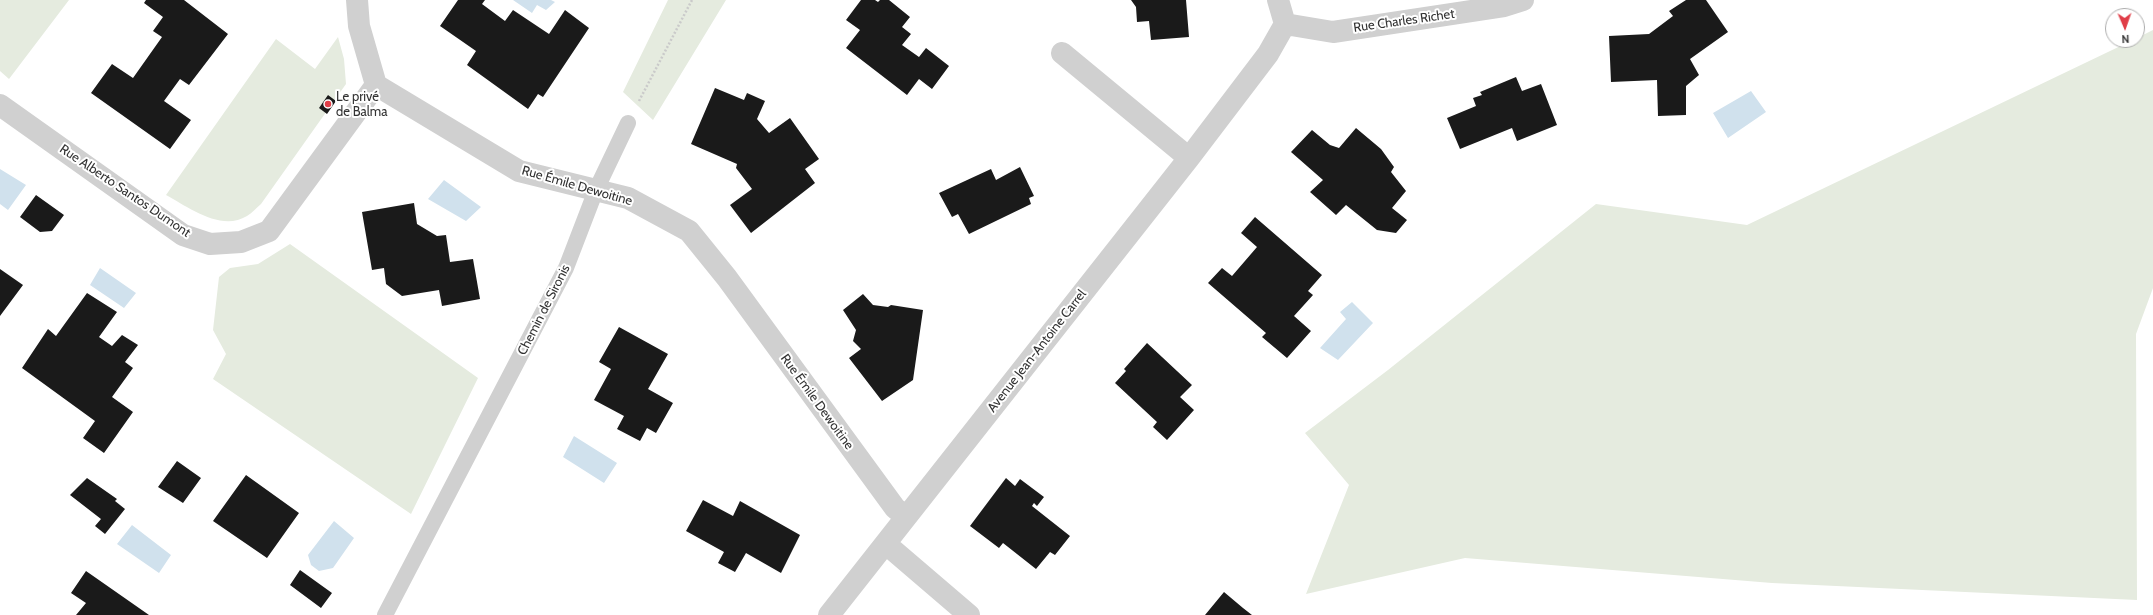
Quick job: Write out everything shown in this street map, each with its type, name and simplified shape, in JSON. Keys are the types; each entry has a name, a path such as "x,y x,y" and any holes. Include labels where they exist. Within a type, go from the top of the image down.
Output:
{"street":[{"path":"357,0 359,26 376,85"},
{"path":"1278,0 1285,24"},
{"name":"Rue Charles Richet","path":"1285,24 1333,32 1504,6 1523,0"},
{"name":"Avenue Jean-Antoine Carrel","path":"830,615 1189,158 1268,54 1285,24"},
{"path":"1062,53 1189,158"},
{"name":"Rue Alberto Santos Dumont","path":"0,105 183,234 210,244 241,242 269,232 376,85"},
{"name":"Rue Émile Dewoitine","path":"376,85 519,171 628,198 689,231 727,278 895,508 906,517"},
{"path":"886,544 969,615"}],"lane":[{"name":"Chemin de Sironis","path":"385,615 566,268 596,190 628,123"}],"path":[{"path":"628,123 692,0"}],"shaded area":[{"path":"0,0 69,0 9,79 0,71"},
{"path":"668,0 726,0 653,120 623,92"},
{"path":"2153,30 2153,288 2136,334 2137,600 1772,583 1465,558 1306,594 1349,485 1305,433 1388,370 1596,204 1747,225 2116,48 2145,48 2145,34"},
{"path":"338,37 344,59 346,84 261,204 247,216 237,220 226,221 216,220 205,216 166,195 276,39 315,69"},
{"path":"290,244 478,378 411,514 213,379 226,354 213,330 219,277 230,268 258,264"}],"water":[{"path":"513,0 551,0 555,2 546,10 537,5 532,13"},
{"path":"1751,91 1766,112 1728,138 1713,113"},
{"path":"0,169 26,185 8,210 0,204"},
{"path":"444,180 481,207 466,221 428,199"},
{"path":"100,268 136,293 124,308 90,285"},
{"path":"1352,302 1373,323 1338,360 1320,348 1346,319 1340,312"},
{"path":"574,436 617,463 604,483 563,457"},
{"path":"334,521 354,538 333,568 319,571 311,565 308,555"},
{"path":"132,525 171,555 159,573 117,544"}],"building":[{"path":"146,0 184,0 228,34 189,85 180,79 164,101 191,120 170,149 91,93 112,64 133,78 162,37 153,31 163,17 144,3"},
{"path":"458,0 485,0 482,4 505,21 513,10 549,34 565,10 589,28 543,97 538,94 528,109 467,65 476,51 440,26"},
{"path":"861,0 875,0 878,2 880,0 889,0 910,17 902,27 911,34 902,45 919,57 926,48 949,66 932,89 919,79 907,95 846,48 860,30 846,20"},
{"path":"1131,0 1186,0 1189,37 1151,40 1149,21 1137,22 1136,7"},
{"path":"1686,0 1706,0 1728,32 1690,59 1699,75 1686,86 1686,115 1658,116 1657,80 1611,82 1609,36 1649,34 1673,16 1669,11"},
{"path":"1516,77 1522,91 1541,84 1557,125 1517,141 1512,128 1460,149 1447,118 1476,106 1473,98 1482,95 1480,92"},
{"path":"715,88 744,100 747,93 765,101 757,119 769,133 790,118 819,159 805,169 815,183 751,233 730,205 752,189 736,168 737,164 691,144"},
{"name":"Le privé de Balma","path":"328,95 336,101 327,114 319,108"},
{"path":"1356,128 1381,149 1394,167 1391,172 1406,191 1392,208 1407,220 1396,233 1377,230 1346,205 1336,215 1310,192 1323,180 1291,152 1312,130 1330,145 1339,148"},
{"path":"1020,167 1034,196 1029,198 1031,204 969,234 958,214 952,217 939,193 991,169 996,180"},
{"path":"36,195 64,215 52,231 40,232 20,217"},
{"path":"414,203 417,224 437,236 446,235 450,262 473,259 480,299 442,306 439,290 402,296 386,284 384,268 372,270 362,212"},
{"path":"1255,217 1322,275 1308,291 1313,295 1294,316 1311,331 1287,358 1262,337 1266,333 1208,283 1222,268 1232,276 1257,247 1241,233"},
{"path":"0,269 23,285 0,316"},
{"path":"87,293 117,312 99,337 112,346 122,335 138,345 125,362 133,368 112,397 133,412 104,453 83,438 95,421 22,368 48,329 56,336"},
{"path":"863,294 873,305 888,307 891,305 923,310 913,380 882,401 849,358 861,349 853,341 856,330 843,310"},
{"path":"619,327 668,354 648,389 673,403 656,433 647,428 640,441 617,429 624,416 594,400 611,369 599,362"},
{"path":"1147,343 1192,385 1180,397 1194,410 1167,440 1153,427 1157,422 1115,383 1126,371 1124,369"},
{"path":"177,461 201,478 183,503 158,487"},
{"path":"246,475 299,513 267,558 213,521"},
{"path":"87,478 117,499 115,501 125,509 105,534 95,526 101,519 70,495"},
{"path":"1006,478 1015,486 1020,479 1044,497 1037,506 1034,503 1032,506 1070,536 1055,555 1050,552 1036,569 1003,543 999,548 970,526"},
{"path":"703,500 733,516 740,501 800,535 781,573 746,553 735,572 718,563 724,552 686,531"},
{"path":"300,570 332,593 321,608 290,585"},
{"path":"86,571 149,615 76,615 86,603 71,593"},
{"path":"1224,592 1243,608 1252,615 1205,615"}],"place":[{"name":"Le privé de Balma","path":"328,104"}]}
